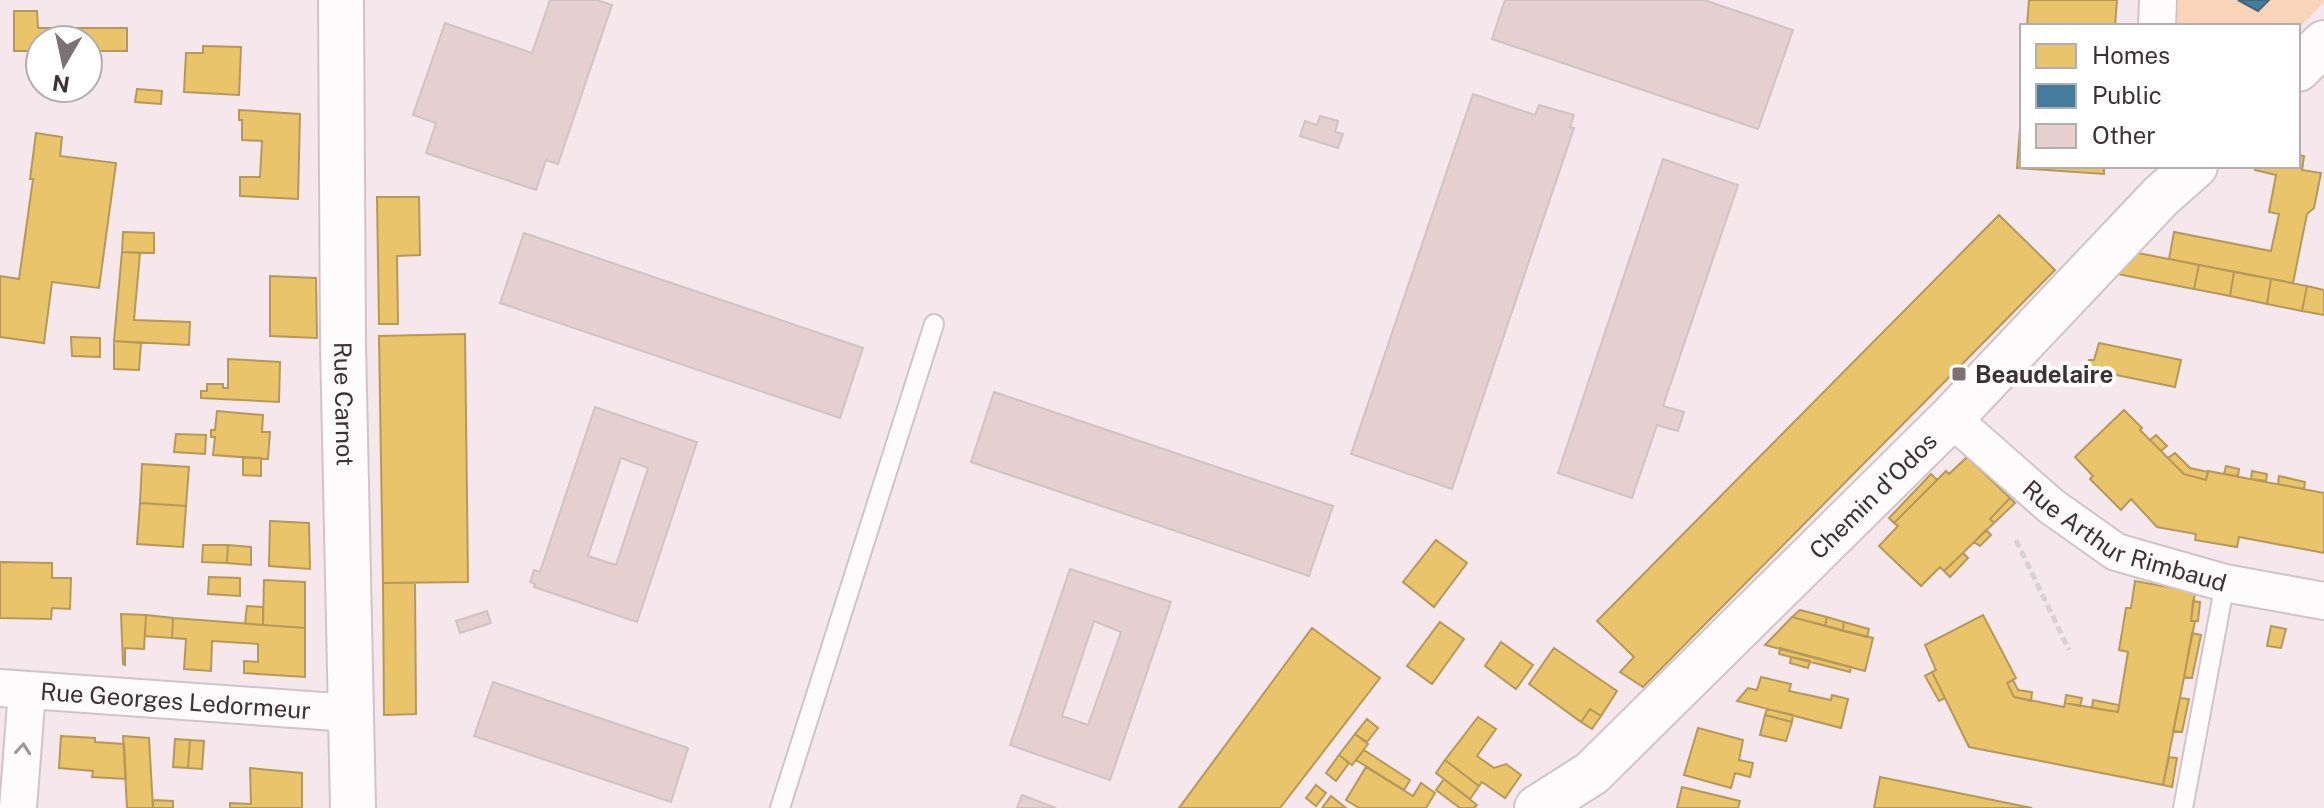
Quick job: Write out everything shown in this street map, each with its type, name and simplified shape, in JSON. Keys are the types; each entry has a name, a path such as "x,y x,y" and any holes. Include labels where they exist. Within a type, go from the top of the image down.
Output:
{"street":[{"name":"Rue Carnot","path":"341,0 343,345 353,808"},
{"path":"2157,24 2158,0"},
{"path":"2300,67 2324,43"},
{"name":"Chemin d'Odos","path":"1537,808 1592,773 1951,418 2160,181 2190,168"},
{"name":"Rue Arthur Rimbaud","path":"1951,418 2051,506 2116,552 2225,583 2324,601"},
{"name":"Rue Georges Ledormeur","path":"14,689 350,713"},
{"path":"14,689 18,808"}],"lane":[{"path":"780,808 934,324"},
{"path":"2183,808 2225,583"}],"path":[{"path":"2016,540 2069,650"}],"shaded area":[{"path":"2178,0 2324,0 2300,27 2300,24 2176,24"}],"building: Homes":[{"path":"2029,0 2117,0 2115,24 2027,24"},
{"path":"14,11 37,11 38,24 24,24 24,51 14,51"},
{"path":"104,28 127,28 127,51 104,51"},
{"path":"203,46 241,47 239,95 184,92 186,53 203,53"},
{"path":"137,89 162,91 161,104 135,102"},
{"path":"239,110 300,114 298,199 240,196 240,177 260,177 262,141 242,140"},
{"path":"2020,128 2020,168 2104,168 2104,174 2017,168"},
{"path":"36,133 62,137 60,156 116,163 99,288 52,282 44,343 0,337 0,276 19,279"},
{"path":"2300,155 2304,156 2302,170 2321,173 2314,208 2307,214 2293,283 2169,259 2174,232 2271,251 2279,214 2269,212 2276,175 2255,170 2300,168"},
{"path":"377,197 419,197 420,255 397,256 398,324 379,324"},
{"path":"1999,215 2055,270 1643,687 1620,672 1634,657 1597,621"},
{"path":"123,232 154,233 154,253 122,252"},
{"path":"122,252 140,253 134,320 190,322 189,345 114,341"},
{"path":"2138,253 2199,265 2194,289 2117,274"},
{"path":"2199,265 2234,272 2230,296 2194,289"},
{"path":"2234,272 2271,279 2267,304 2230,296"},
{"path":"270,276 316,278 317,338 270,336"},
{"path":"2271,279 2307,286 2302,311 2267,304"},
{"path":"2307,286 2324,290 2324,315 2302,311"},
{"path":"465,334 468,582 383,583 379,336"},
{"path":"71,337 100,338 100,357 72,356"},
{"path":"114,341 141,343 139,370 114,369"},
{"path":"2099,343 2181,360 2175,387 2087,369 2089,360 2094,360"},
{"path":"228,359 280,362 279,402 201,398 201,391 207,391 207,384 223,384 223,388 228,388"},
{"path":"2124,410 2184,474 2206,480 2208,471 2324,493 2324,553 2239,537 2237,547 2195,540 2196,534 2157,527 2131,499 2121,510 2090,479 2093,476 2075,457"},
{"path":"217,411 263,415 262,432 270,432 268,459 213,455 215,437 211,437 211,430 215,430"},
{"path":"176,434 206,435 205,454 174,452"},
{"path":"2156,435 2167,446 2161,451 2150,440"},
{"path":"2175,453 2190,468 2208,472 2206,480 2184,474 2168,458"},
{"path":"243,457 261,458 261,476 243,475"},
{"path":"1967,457 2010,498 1990,519 1994,523 1944,571 1940,567 1921,586 1879,546 1898,526 1894,523 1946,471 1949,474"},
{"path":"142,464 189,467 186,506 140,503"},
{"path":"2226,466 2239,469 2238,476 2224,474"},
{"path":"2252,471 2267,474 2266,481 2251,479"},
{"path":"1931,474 1937,480 1894,523 1889,518"},
{"path":"2279,476 2305,482 2304,489 2278,484"},
{"path":"2010,498 2015,503 1994,523 1990,519"},
{"path":"140,503 186,506 183,547 137,544"},
{"path":"270,521 309,523 310,569 269,566"},
{"path":"1986,530 1991,535 1980,546 1974,542"},
{"path":"1436,540 1467,563 1434,607 1403,582"},
{"path":"203,545 228,545 227,563 202,562"},
{"path":"228,545 251,547 251,565 227,563"},
{"path":"1963,553 1968,558 1950,577 1944,571"},
{"path":"0,562 52,563 52,578 71,578 70,609 52,608 51,619 0,618"},
{"path":"209,577 240,578 240,596 208,594"},
{"path":"264,580 305,582 305,628 263,625"},
{"path":"2135,581 2195,592 2191,621 2195,621 2163,785 1969,747 1932,672 1936,670 1925,645 1983,615 2016,678 2007,683 2014,697 2064,707 2065,703 2118,712 2128,652 2119,650 2126,608 2131,608"},
{"path":"383,583 415,583 416,714 384,715"},
{"path":"2193,601 2200,602 2198,621 2191,621"},
{"path":"247,606 263,607 263,625 245,624"},
{"path":"1800,610 1827,617 1825,626 1792,617"},
{"path":"121,614 146,615 144,649 125,648 125,665 123,664"},
{"path":"146,615 173,618 172,638 145,636"},
{"path":"1792,617 1873,638 1865,671 1765,645"},
{"path":"1827,617 1844,622 1843,631 1825,626"},
{"path":"173,618 305,628 305,677 244,673 244,661 258,662 258,644 212,641 211,671 184,669 186,639 172,638"},
{"path":"1440,622 1464,639 1432,684 1407,666"},
{"path":"1844,622 1869,629 1867,637 1843,631"},
{"path":"2271,626 2286,629 2281,648 2267,646"},
{"path":"1312,628 1380,678 1280,808 1179,808"},
{"path":"2192,633 2201,635 2192,678 2184,677"},
{"path":"1501,642 1533,665 1516,689 1485,666"},
{"path":"1554,648 1617,691 1601,716 1590,709 1581,722 1529,684"},
{"path":"1780,648 1851,667 1850,672 1779,654"},
{"path":"1791,657 1810,661 1808,668 1790,663"},
{"path":"1932,672 1945,698 1939,701 1925,676"},
{"path":"1761,677 1791,684 1789,691 1831,700 1832,695 1848,699 1841,728 1737,701 1748,688 1757,690"},
{"path":"2013,680 2018,690 2032,692 2031,701 2014,697 2007,683"},
{"path":"2066,695 2082,698 2080,706 2065,703"},
{"path":"2180,698 2189,699 2182,732 2173,731"},
{"path":"2093,700 2119,705 2118,712 2092,708"},
{"path":"1590,709 1601,716 1592,729 1581,722"},
{"path":"1767,709 1793,715 1792,722 1765,715"},
{"path":"1765,715 1792,722 1786,741 1760,735"},
{"path":"1478,717 1496,729 1477,756 1494,768 1506,764 1521,775 1505,798 1482,782 1479,786 1445,760"},
{"path":"1367,719 1378,728 1367,742 1355,734"},
{"path":"1698,728 1743,740 1739,760 1753,763 1750,777 1735,773 1731,788 1684,775"},
{"path":"1355,734 1368,744 1352,765 1339,755"},
{"path":"61,736 124,744 126,779 92,777 93,771 59,768"},
{"path":"123,736 149,738 153,808 127,808"},
{"path":"175,739 190,740 188,768 173,767"},
{"path":"190,740 204,741 202,769 188,768"},
{"path":"1364,750 1410,780 1404,790 1356,760"},
{"path":"1339,755 1349,763 1336,781 1326,773"},
{"path":"2169,757 2177,758 2172,787 2163,785"},
{"path":"1445,760 1479,786 1470,799 1436,773"},
{"path":"1366,767 1413,796 1421,783 1435,793 1426,808 1359,808 1346,800"},
{"path":"250,768 302,773 302,808 230,808 230,803 251,804"},
{"path":"1880,777 2032,808 1874,808"},
{"path":"1444,779 1477,805 1474,808 1460,808 1436,790"},
{"path":"1316,785 1326,793 1316,806 1306,798"},
{"path":"1682,787 1740,801 1738,808 1677,808"},
{"path":"1331,796 1346,808 1322,808"},
{"path":"153,800 173,801 173,808 153,808"}],"building: Public":[{"path":"2238,0 2269,0 2258,11"}],"building: Other":[{"path":"550,0 596,0 612,5 558,164 546,160 536,190 426,153 436,123 413,115 445,23 532,53"},
{"path":"1505,0 1704,0 1793,30 1758,129 1492,39"},
{"path":"1473,94 1535,115 1539,105 1574,115 1570,127 1574,128 1452,489 1351,454"},
{"path":"1320,116 1338,121 1335,132 1343,134 1338,148 1300,136 1305,121 1317,125"},
{"path":"1663,159 1738,185 1663,406 1684,412 1678,431 1657,425 1632,498 1558,473"},
{"path":"524,233 863,348 840,418 500,303"},
{"path":"994,392 1333,506 1309,576 971,462"},
{"path":"595,407 697,442 637,622 534,587 535,584 530,582 534,570 540,572","holes":["621,458 648,468 616,565 588,556"]},
{"path":"1070,569 1171,602 1110,780 1010,745","holes":["1094,621 1121,632 1088,725 1062,716"]},
{"path":"487,611 491,623 460,633 456,621"},
{"path":"493,682 688,748 671,802 474,736"},
{"path":"1022,795 1056,808 1017,808"}],"place":[{"name":"Beaudelaire","path":"1959,374"}]}
